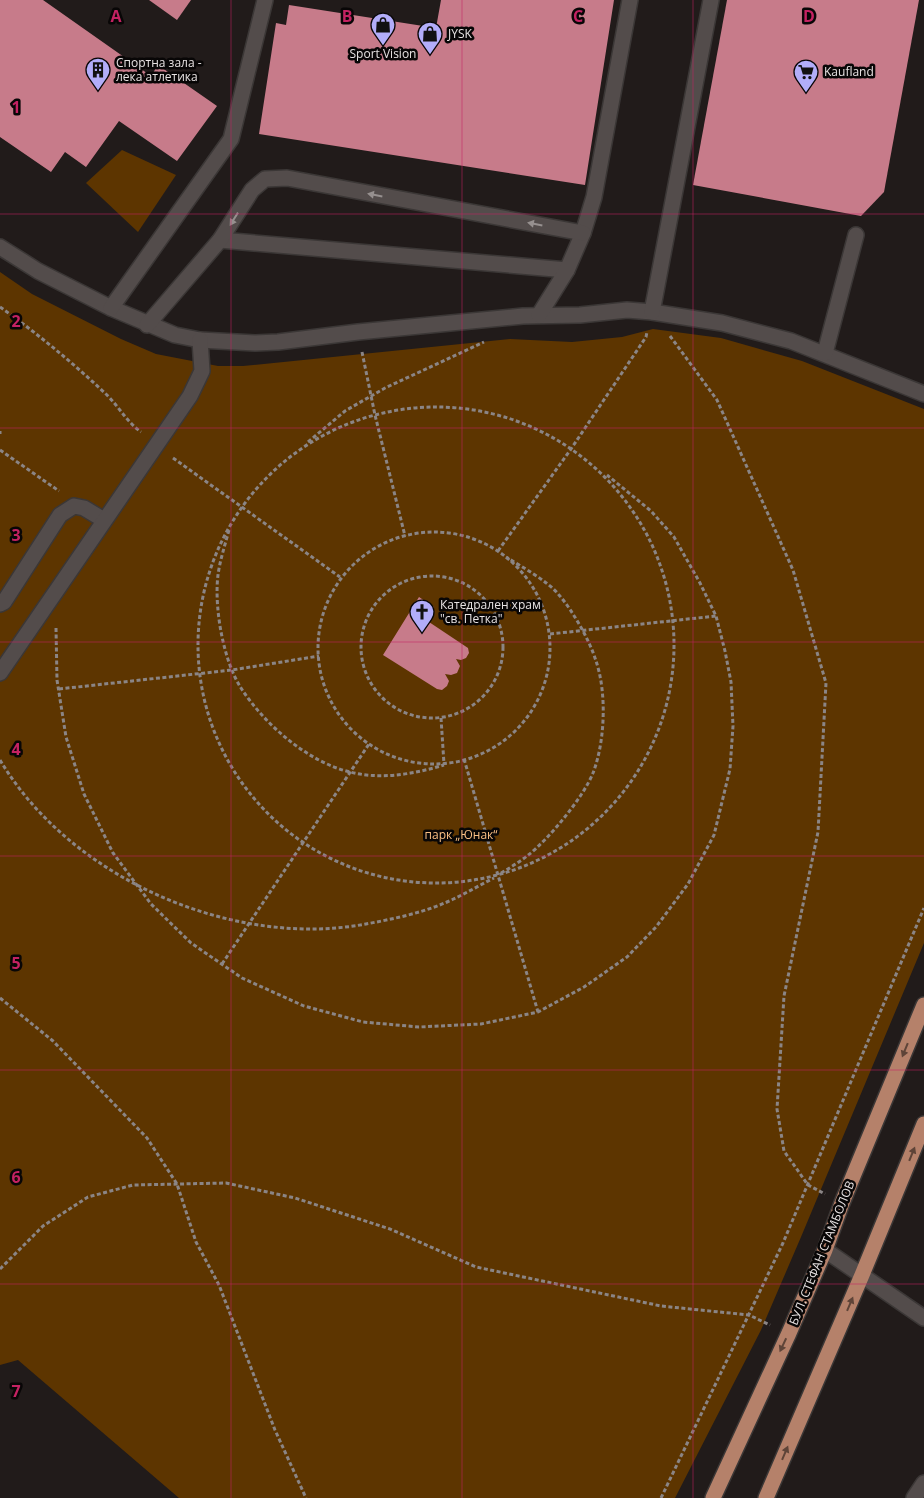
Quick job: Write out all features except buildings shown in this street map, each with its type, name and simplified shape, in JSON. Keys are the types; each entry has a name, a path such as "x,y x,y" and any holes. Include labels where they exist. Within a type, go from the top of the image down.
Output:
{"main road":[{"name":"БУЛ. СТЕФАН СТАМБОЛОВ","path":"712,1498 789,1333 825,1250 842,1203 924,1004"},
{"path":"766,1498 862,1275 924,1124"}],"street":[{"path":"111,308 232,139 265,0"},
{"path":"539,315 567,270 594,197 630,0"},
{"path":"652,312 711,0"},
{"path":"147,325 220,240 252,190 265,179 287,178 582,233"},
{"path":"825,353 856,235"},
{"path":"220,240 567,270"},
{"path":"0,247 38,271 147,325 175,335 200,340 255,343 278,342 358,332 539,315 580,315 627,310 722,323 791,341 924,394"},
{"path":"0,674 183,407 202,371 200,340"},
{"path":"0,604 4,602 60,515 74,506 84,508 104,520"},
{"path":"825,1250 924,1318"},
{"path":"914,1498 924,1483"}],"path":[{"path":"0,307 75,365 111,399 130,424 156,445 340,578"},
{"path":"498,551 571,449 646,337 652,312"},
{"path":"652,312 717,400 792,570 826,683 818,832 784,996 776,1109 784,1151 808,1185 842,1203"},
{"path":"358,332 375,415 405,536"},
{"path":"485,341 344,411 278,466 258,486 241,507 217,551 200,611 199,673 205,702 226,757 241,782 259,805 280,825 304,843 338,862 383,877 412,882 441,883 498,876 528,856 553,830 575,804 593,774 602,736 603,696 596,661 582,631 558,594 532,574 506,558"},
{"path":"57,625 57,671 66,736 84,794 113,853 152,904 191,943 242,978 304,1006 363,1022 419,1027 480,1024 538,1012 584,987 627,956 656,927 688,884 714,835 730,769 733,726 730,682 725,651 716,616 674,537 651,511 601,470 571,449 543,432 517,421 480,411 432,407 404,409 375,415 349,423 300,449"},
{"path":"0,450 84,508"},
{"path":"0,760 26,795 48,820 79,848 119,875 174,903 226,918 279,928 322,928 365,924 406,915 446,902 498,876 550,855 596,823 616,803 634,780 660,730 668,704 673,676 674,620 669,591 661,564 635,513 601,470"},
{"path":"231,523 218,576 218,608 224,644 232,670 241,688 259,712 285,738 316,759 350,772 386,776 423,771 464,759 487,752 503,742 518,729 540,697 550,660 550,634 541,603 521,571 498,551 481,542 462,536 424,532 388,541 373,549 340,578 324,611 318,641 321,674 335,708 345,722 369,744 395,757 419,763 444,764 464,759"},
{"path":"444,576 466,584 485,598 498,618 504,640 502,664 493,685 478,703 458,714 441,718 411,716 390,705 373,688 363,666 361,642 366,620 379,600 398,584 420,577 444,576"},
{"path":"550,634 716,616"},
{"path":"59,689 232,670 318,656"},
{"path":"441,718 444,764"},
{"path":"222,964 369,744"},
{"path":"464,759 538,1012"},
{"path":"661,1498 784,1243 924,908"},
{"path":"0,998 53,1041 147,1138 177,1184 196,1242 219,1285 275,1430 306,1498"},
{"path":"0,1269 44,1226 88,1197 133,1185 226,1183 296,1198 390,1229 476,1267 661,1306 749,1315 789,1333"}],"green space":[{"path":"122,150 176,175 138,232 86,183"},
{"name":"парк „Юнак“","path":"0,272 32,294 121,339 156,354 218,366 243,366 510,339 572,342 622,337 653,329 721,338 802,361 924,409 924,943 761,1330 675,1498 179,1498 18,1360 0,1365"}],"place":[{"name":"Sport Vision","path":"383,46"},
{"name":"JYSK","path":"430,55"},
{"name":"Спортна зала - лека атлетика","path":"98,91"},
{"name":"Kaufland","path":"806,93"},
{"name":"Катедрален храм \"св. Петка\"","path":"422,633"}]}
